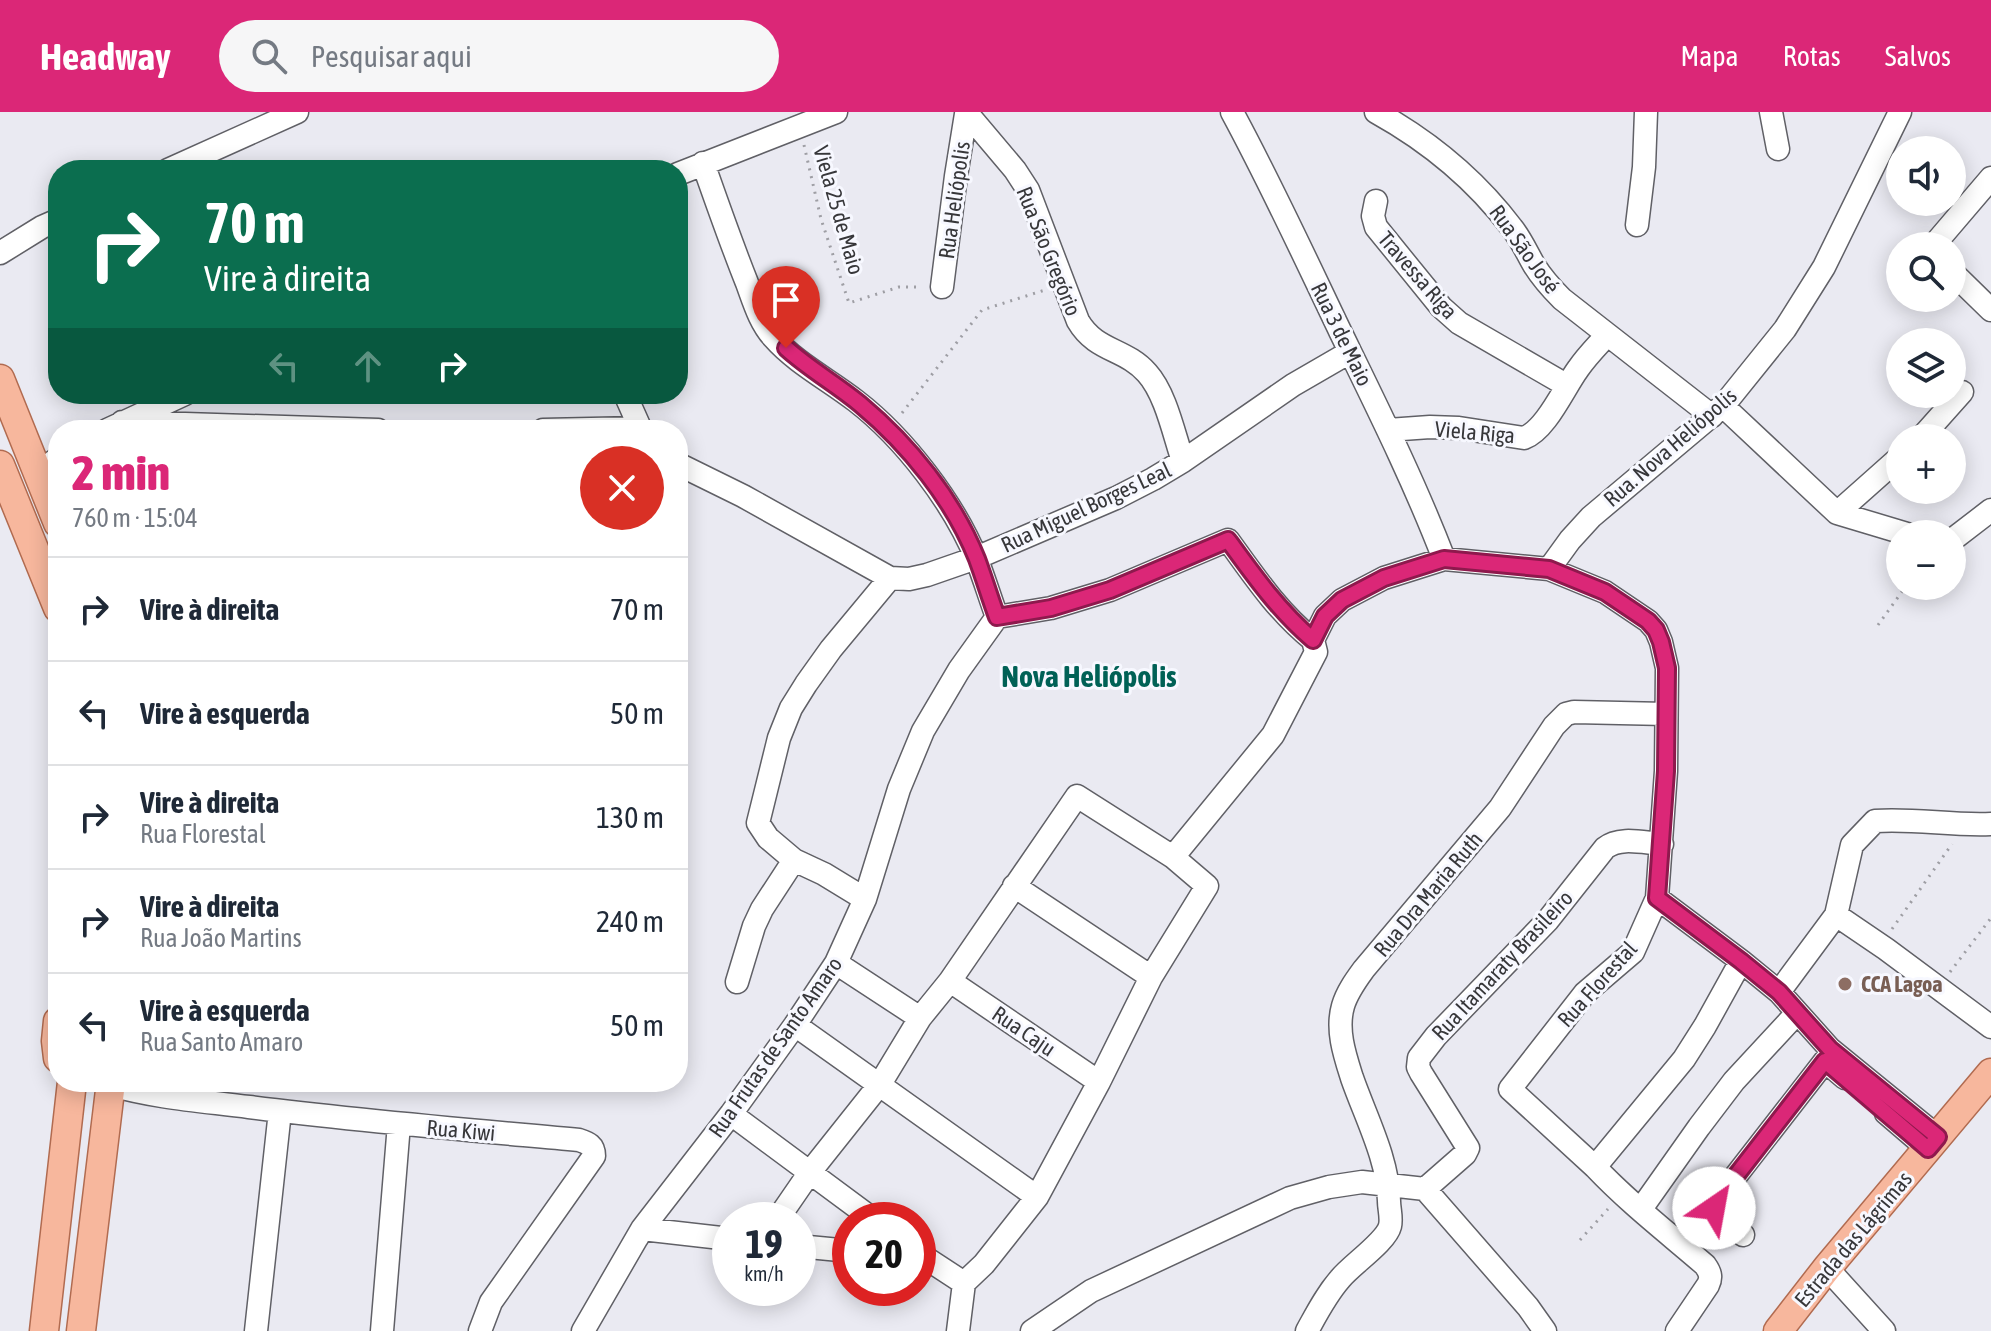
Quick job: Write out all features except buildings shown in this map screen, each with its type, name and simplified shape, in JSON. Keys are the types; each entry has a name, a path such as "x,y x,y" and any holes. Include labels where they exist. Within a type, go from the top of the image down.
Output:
{"main road":[{"path":"0,379 48,461"},
{"path":"48,467 4,474 48,583"},
{"name":"Estrada das Lágrimas","path":"1778,1331 1991,1073"},
{"path":"44,1331 71,1092"},
{"path":"81,1331 107,1092"}],"street":[{"path":"190,160 297,112"},
{"path":"688,170 836,112"},
{"name":"Rua 3 de Maio","path":"1232,112 1388,430 1444,559"},
{"name":"Rua São José","path":"1376,112 1411,131 1477,186 1515,232 1545,282 1562,299 1607,335 1718,411 1837,513"},
{"path":"1637,225 1646,112"},
{"path":"1771,112 1778,149"},
{"name":"Rua. Nova Heliópolis","path":"1549,569 1591,517 1718,411 1785,329 1824,267 1900,112"},
{"name":"Rua São Gregório","path":"966,113 1015,170 1028,190 1085,334 1131,359 1147,373 1159,391 1183,461"},
{"name":"Rua Heliópolis","path":"942,287 966,113"},
{"path":"703,163 762,320 774,338 798,359 858,402 889,430 925,472 949,505 976,558 997,617 1051,608 1110,590 1228,540 1268,595 1314,646"},
{"path":"1945,232 1991,178"},
{"name":"Travessa Riga","path":"1376,201 1373,216 1376,227 1441,307 1480,337 1566,385"},
{"path":"0,253 48,224"},
{"path":"1966,286 1991,310"},
{"name":"Viela Riga","path":"1388,430 1459,428 1524,438 1530,436 1543,423 1581,365 1607,335"},
{"name":"Rua Miguel Borges Leal","path":"890,578 909,579 927,575 976,558 1116,498 1183,461 1293,385 1350,352"},
{"path":"127,420 163,404"},
{"path":"1933,424 1948,408"},
{"path":"688,469 890,578 831,649 791,708 779,738 758,823 768,838 794,860 865,899"},
{"path":"1837,513 1886,469"},
{"path":"1966,529 1991,510"},
{"path":"1837,513 1886,528"},
{"name":"Rua Florestal","path":"1173,857 1273,735 1325,616 1342,600 1384,578 1444,559 1549,569 1605,592 1648,621 1656,630 1667,668 1666,771 1657,898 1633,952 1585,993 1510,1089 1595,1167"},
{"name":"Rua Frutas de Santo Amaro","path":"583,1331 642,1229 731,1114 836,963 865,899 899,789 923,731 959,670 997,617"},
{"name":"Rua Dra Maria Ruth","path":"1389,1184 1345,1056 1341,1035 1342,1008 1351,988 1500,808 1554,726 1566,714 1666,714"},
{"path":"789,1202 880,1084 920,1018 950,981 1077,796 1173,857 1207,886 1151,977 1037,1197 984,1264 964,1283 958,1331"},
{"path":"1779,992 1836,915 1852,845 1875,821 1894,819 1991,824"},
{"name":"Rua Itamaraty Brasileiro","path":"1425,1189 1468,1148 1421,1073 1419,1058 1436,1036 1548,920 1605,848 1619,841 1662,844"},
{"path":"737,982 754,926 794,860"},
{"path":"1014,886 1151,977"},
{"path":"1657,898 1779,992 1830,1049 1933,1143"},
{"path":"1836,915 1991,1027"},
{"path":"1677,1331 1711,1280 1710,1272 1621,1194 1595,1167 1684,1059 1741,961"},
{"path":"836,963 920,1018"},
{"name":"Rua Caju","path":"950,981 1099,1082"},
{"path":"1641,1209 1734,1081 1797,1013"},
{"path":"795,1025 1037,1197"},
{"path":"1743,1235 1717,1214 1714,1204 1825,1061 1933,1143"},
{"name":"Rua Kiwi","path":"136,1092 280,1111 586,1142 594,1149 594,1156 491,1302 480,1331"},
{"path":"256,1331 280,1111"},
{"path":"731,1114 850,1202"},
{"path":"382,1331 399,1124"},
{"path":"1032,1331 1091,1291 1290,1198 1362,1182 1425,1189 1528,1307 1545,1331"},
{"path":"1307,1331 1342,1276 1389,1229 1389,1184"},
{"path":"642,1229 712,1237"},
{"path":"936,1266 964,1283"},
{"path":"1827,1268 1884,1331"}],"path":[{"name":"Viela 25 de Maio","path":"799,125 821,219 849,303 899,287 942,287"},
{"path":"889,430 982,310 1063,284"},
{"path":"1878,625 1896,600"},
{"path":"1881,945 1965,825"},
{"path":"1938,987 1991,918"},
{"path":"1580,1240 1621,1194"}],"place":[{"name":"CCA Lagoa","path":"1845,984"}],"district":[{"name":"Nova Heliópolis","path":"1089,677"}],"route":[{"path":"786,348 858,402 889,430 925,472 949,505 976,558 997,617 1051,608 1110,590 1228,540 1268,595 1293,624 1313,640 1325,616 1342,600 1384,578 1444,559 1549,569 1605,592 1648,621 1661,642 1667,668 1666,771 1657,898 1779,992 1830,1049 1938,1137 1928,1149 1825,1061 1714,1204 1714,1208"}]}
